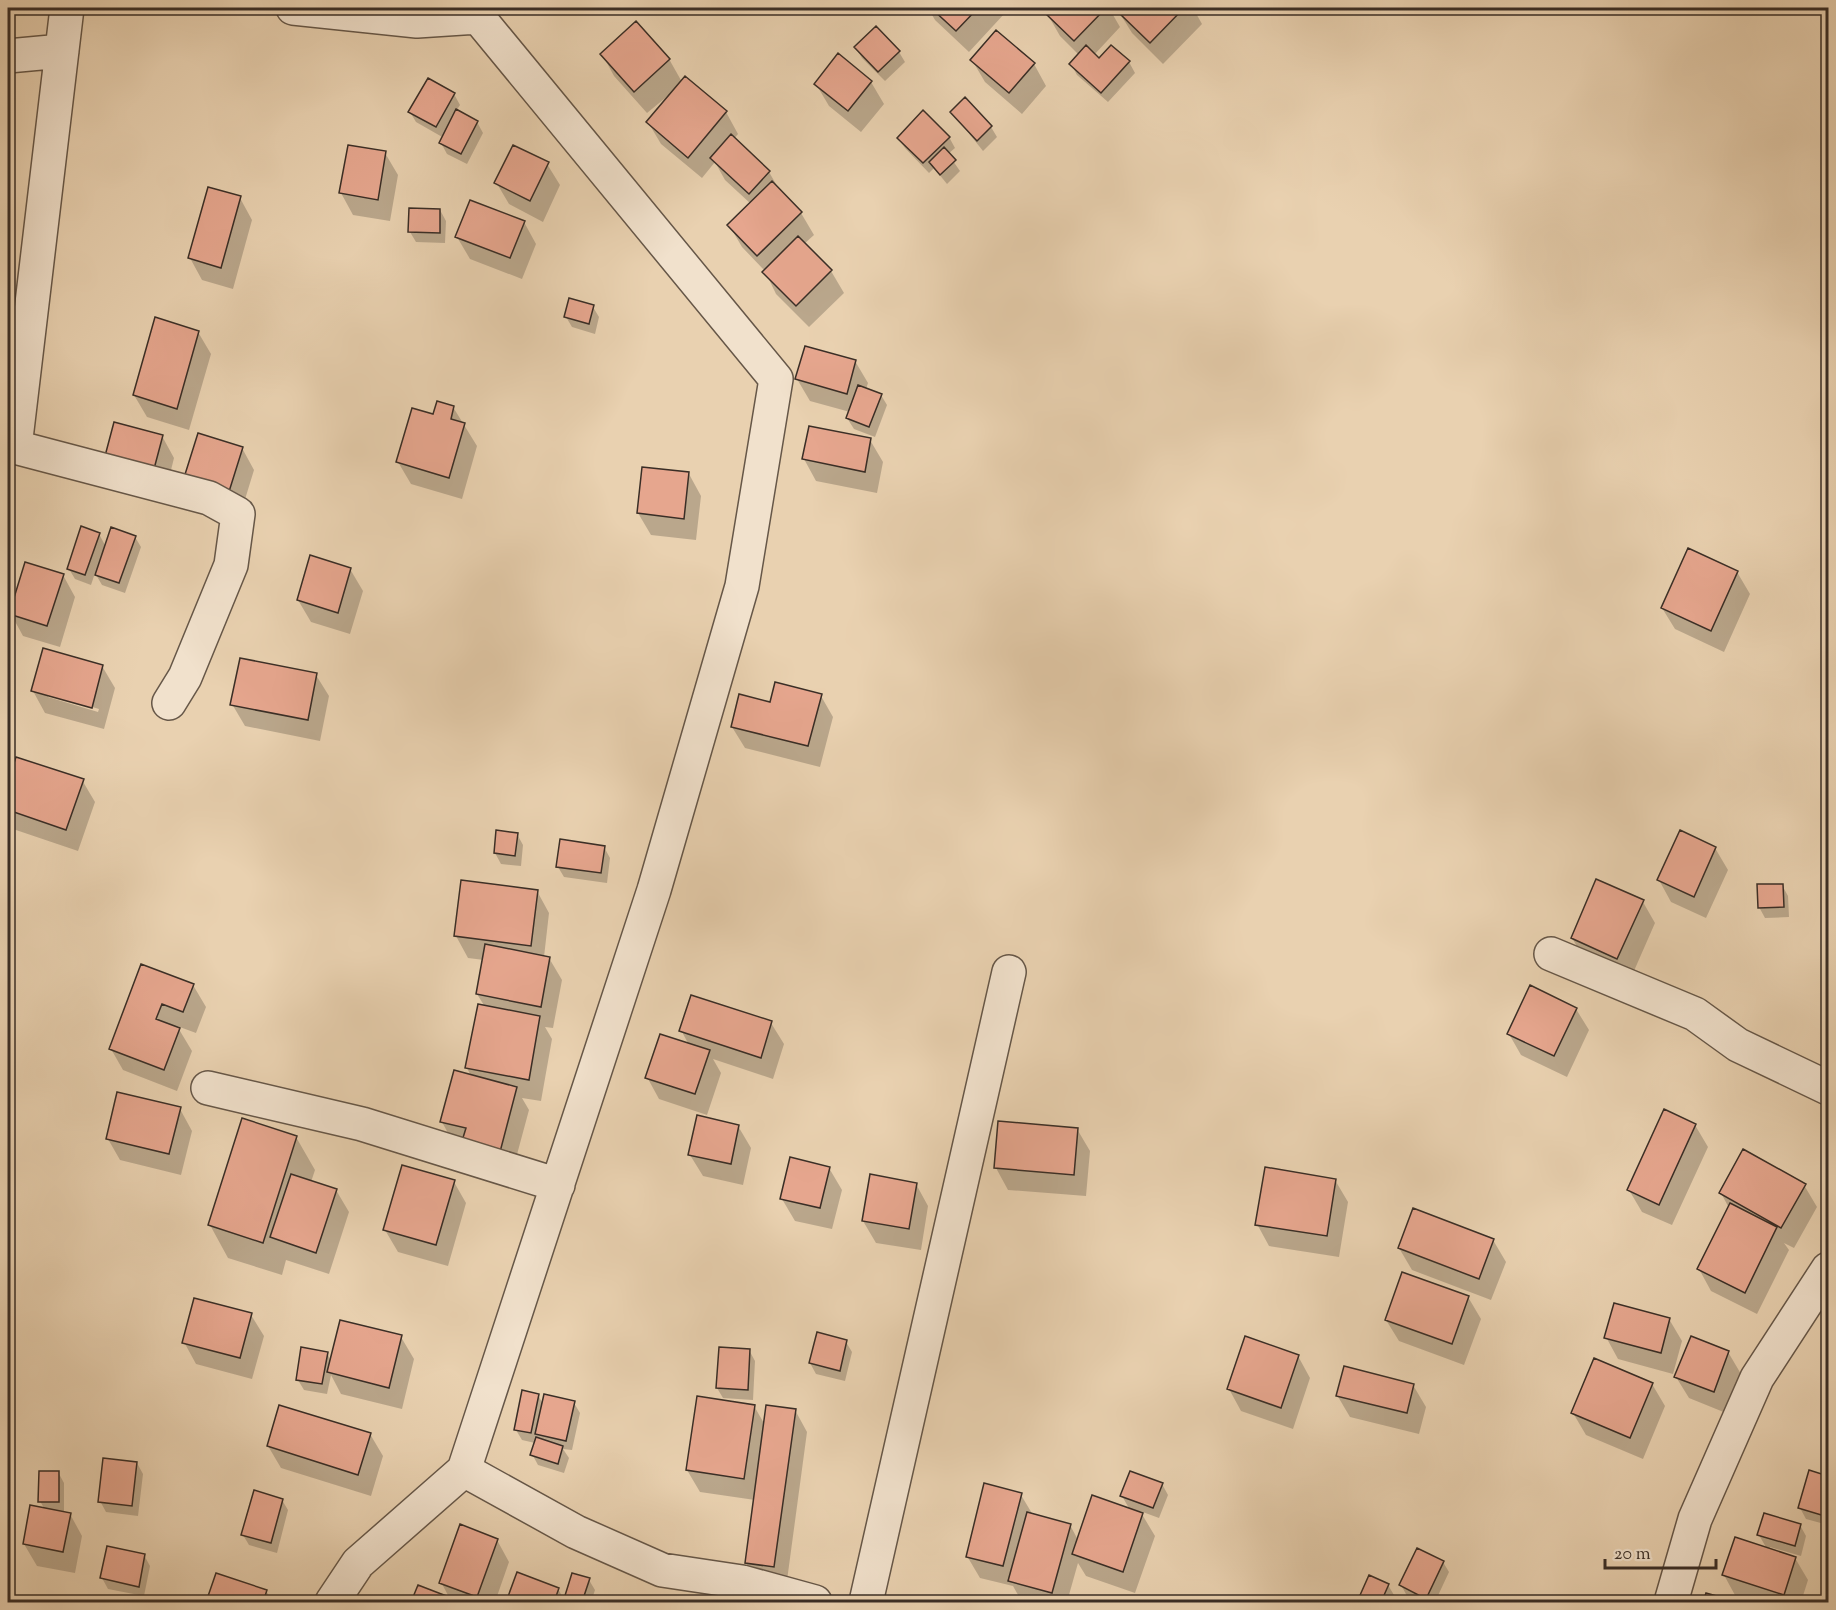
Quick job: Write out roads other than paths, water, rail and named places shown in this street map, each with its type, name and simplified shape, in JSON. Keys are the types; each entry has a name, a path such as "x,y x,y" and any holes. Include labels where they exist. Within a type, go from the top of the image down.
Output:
{"street":[{"path":"67,8 15,447 208,498 238,514 231,565 185,677 169,703"},
{"path":"293,8 417,21 477,12 776,379 742,586 654,890 464,1470 358,1563 332,1602"},
{"path":"8,56 62,51"},
{"path":"1551,954 1695,1014 1738,1045 1828,1088"},
{"path":"866,1602 1009,972"},
{"path":"208,1088 362,1124 558,1185"},
{"path":"1671,1602 1695,1519 1757,1378 1828,1269"},
{"path":"464,1470 576,1532 662,1570 742,1581 815,1602"}]}
